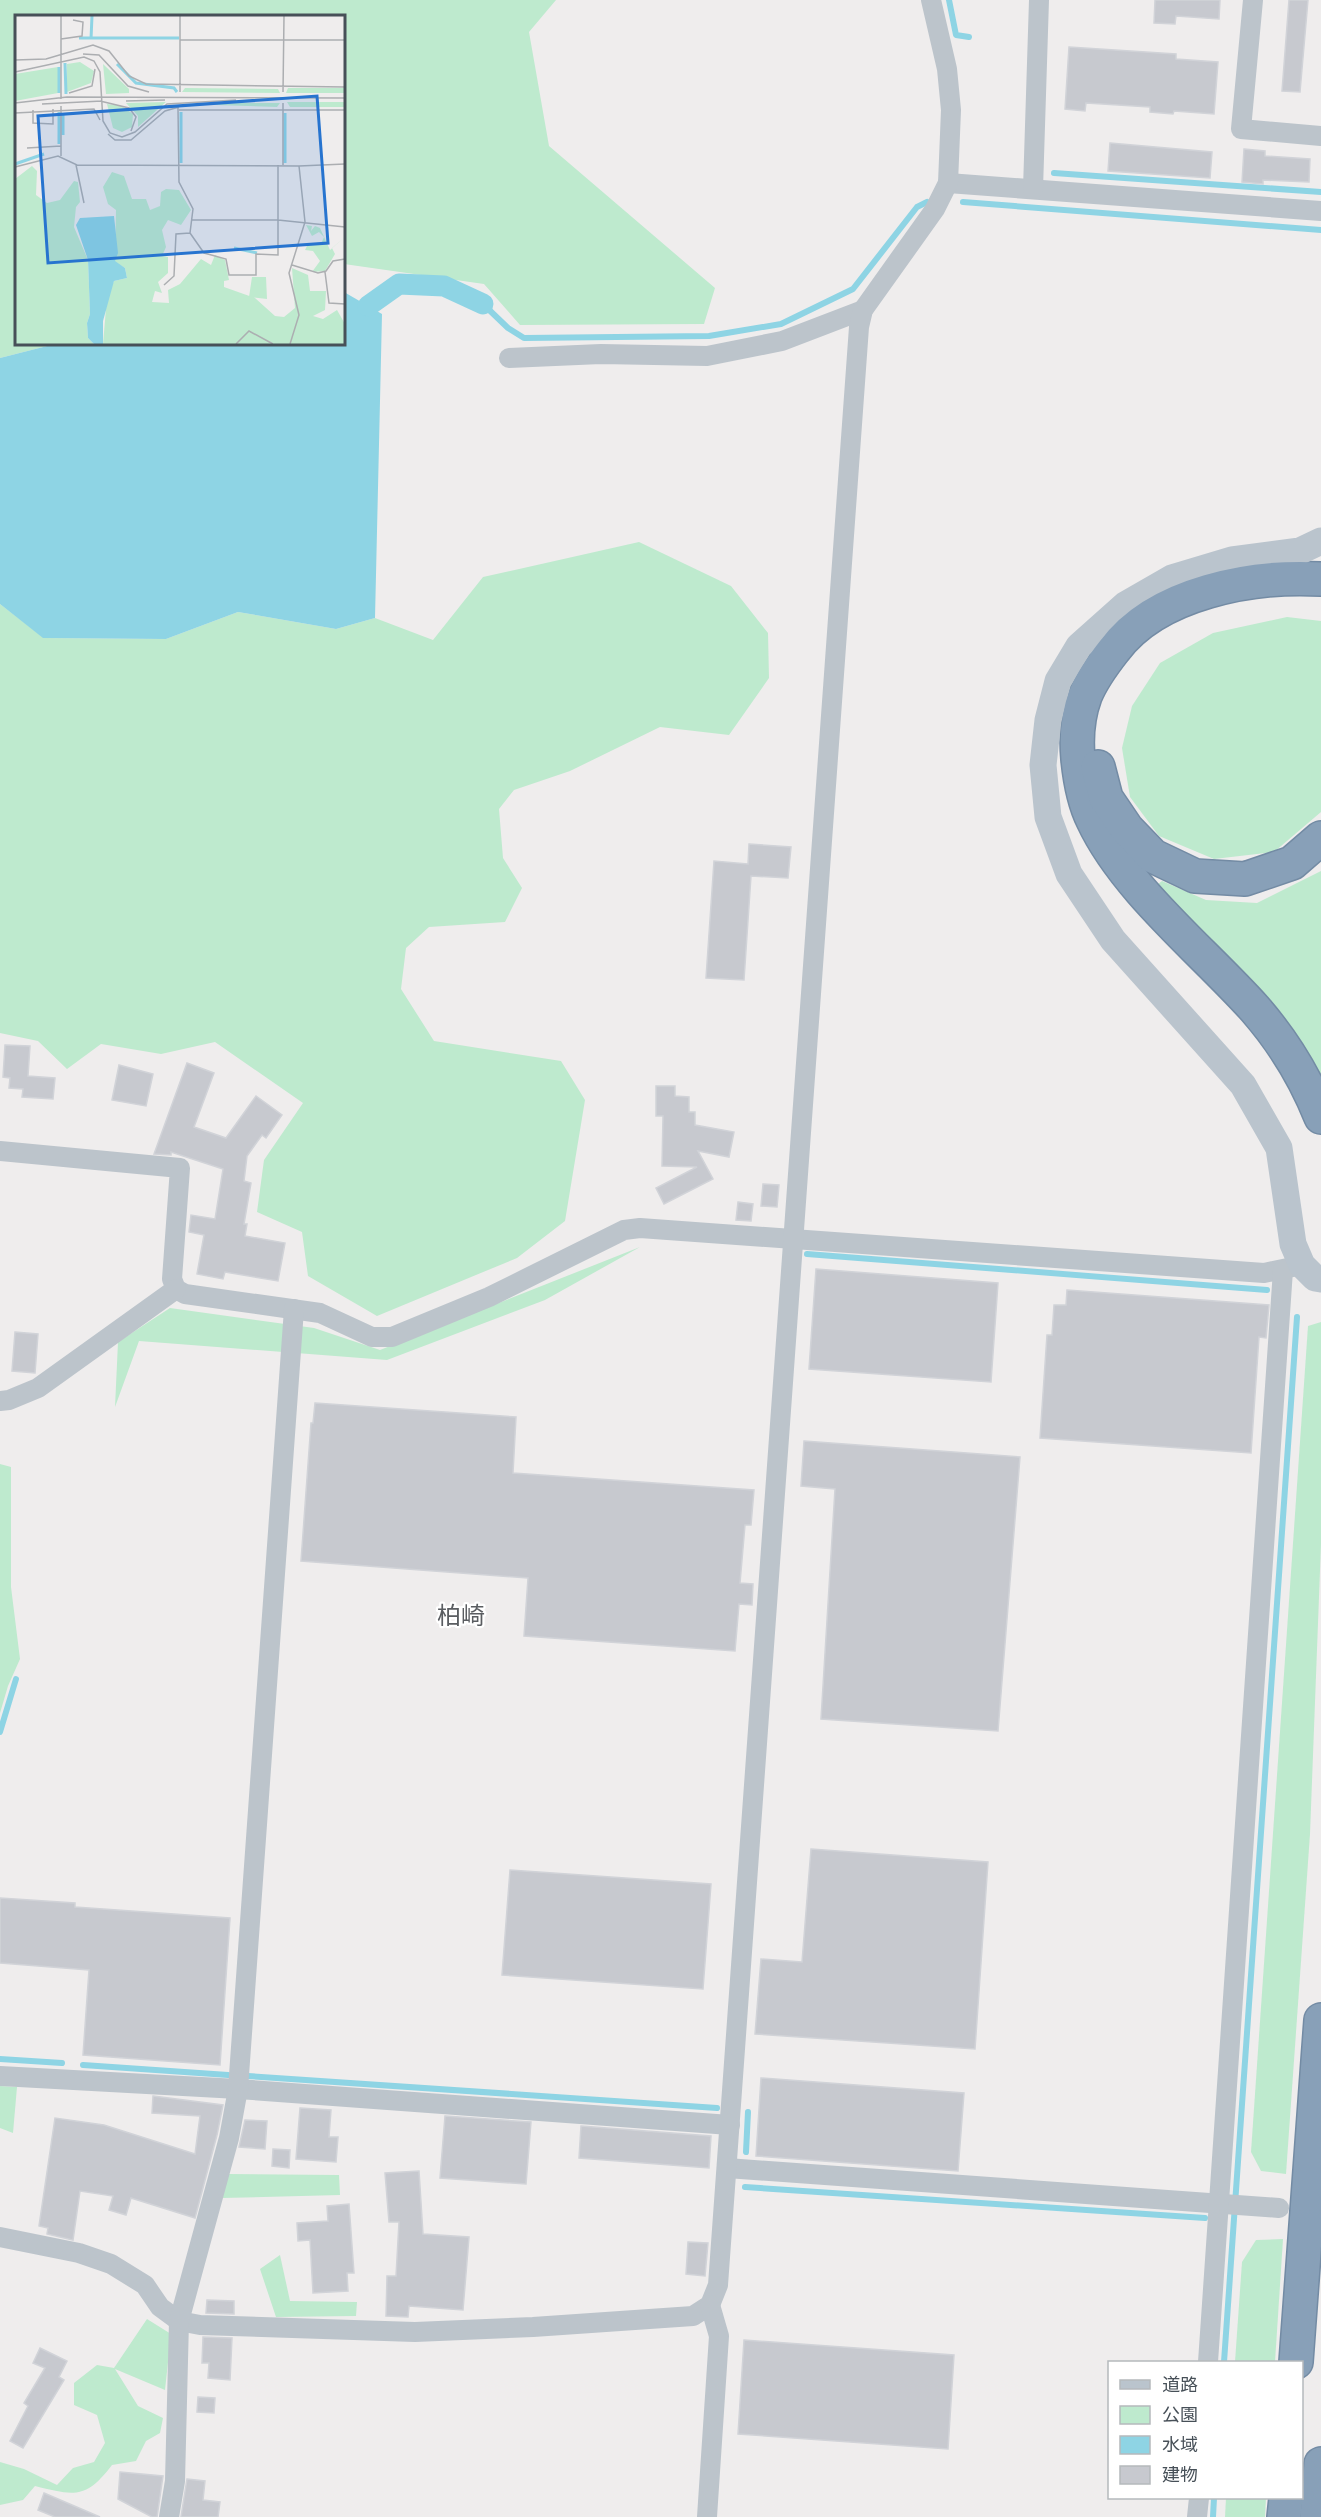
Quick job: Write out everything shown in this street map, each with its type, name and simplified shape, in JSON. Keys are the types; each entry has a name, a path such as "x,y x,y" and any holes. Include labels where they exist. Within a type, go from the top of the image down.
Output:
{"highway":[{"path":"1321,579 1298,577 1231,585 1191,597 1158,612 1125,635 1101,667 1085,697 1076,738 1080,778 1092,819 1117,861 1256,1011 1291,1060 1321,1117"},
{"path":"1321,600 1255,601 1209,611 1168,629 1144,646 1124,667 1101,711 1096,759 1106,798 1127,829 1153,856 1195,876 1245,879 1292,863 1321,838"},
{"path":"1296,2361 1321,2020"},
{"path":"1317,2517 1321,2464"},
{"path":"1284,2517 1286,2499"}],"street":[{"path":"0,2237 79,2253 111,2264 145,2285 160,2307 179,2321 200,2325 415,2332 693,2316 710,2305 718,2285 858,338 863,310 934,209 948,183 951,160 951,110 947,69 931,0"},
{"path":"1033,189 1039,0"},
{"path":"1253,0 1241,129 1321,136"},
{"path":"948,183 1321,211"},
{"path":"509,358 601,354 707,356 782,341 863,310"},
{"path":"1208,2361 1219,2204 1302,1271 1293,1244 1279,1148 1243,1085 1113,940 1069,874 1048,818 1042,765 1048,720 1058,681 1079,646 1125,605 1172,578 1232,560 1300,550 1321,541"},
{"path":"0,1151 180,1168 172,1279 176,1289 185,1294 320,1314 372,1337 392,1337 489,1297 624,1230 640,1228 1264,1274 1302,1271"},
{"path":"0,1401 9,1400 38,1388 176,1289"},
{"path":"170,2517 175,2481 179,2321 229,2138 238,2089 294,1309"},
{"path":"0,2076 238,2089 730,2125"},
{"path":"726,2168 1279,2208"},
{"path":"707,2517 719,2336 710,2305"},
{"path":"1197,2517 1198,2499"}],"green space":[{"path":"0,0 556,0 529,32 549,146 715,288 704,324 520,325 484,284 345,264 345,15 15,15 15,345 51,345 0,358"},
{"path":"639,542 731,586 768,633 769,678 729,735 660,727 570,771 514,790 499,809 503,858 522,888 505,922 429,927 406,948 401,989 434,1041 561,1061 585,1100 565,1221 517,1258 377,1316 308,1276 302,1232 257,1212 264,1160 303,1103 215,1042 161,1054 101,1044 67,1069 38,1041 0,1033 0,604 44,638 166,639 238,612 336,629 375,618 433,640 483,577"},
{"path":"1287,617 1321,621 1321,812 1274,852 1214,859 1159,836 1130,797 1122,748 1132,706 1160,663 1213,633"},
{"path":"1321,871 1321,1083 1153,888 1162,881 1206,900 1257,903"},
{"path":"640,1247 545,1300 387,1360 139,1341 115,1407 118,1342 170,1308 314,1328 380,1350"},
{"path":"1321,1322 1321,1544 1310,1834 1286,2174 1261,2171 1251,2152 1308,1326"},
{"path":"0,1464 11,1467 11,1587 20,1659 8,1686 0,1713"},
{"path":"0,2086 17,2087 13,2133 0,2128"},
{"path":"228,2174 339,2175 340,2195 222,2198"},
{"path":"1283,2239 1275,2361 1235,2361 1242,2262 1256,2240"},
{"path":"280,2255 290,2301 357,2302 356,2316 276,2317 260,2269"},
{"path":"147,2319 171,2334 165,2390 115,2369 138,2406 163,2418 160,2433 146,2441 136,2461 112,2465 95,2484 87,2489 70,2493 35,2486 23,2500 0,2505 0,2462 24,2469 57,2485 73,2468 94,2462 105,2443 97,2415 74,2405 74,2383 97,2365 114,2368"},
{"path":"1226,2499 1266,2499 1265,2517 1225,2517"}],"water":[{"path":"345,293 382,314 375,618 336,629 238,612 166,639 43,638 0,604 0,358 51,345 345,345"}],"building":[{"path":"1155,0 1220,0 1219,19 1176,16 1175,24 1154,23"},
{"path":"1289,0 1308,0 1300,92 1282,91"},
{"path":"1069,47 1176,54 1176,59 1218,62 1214,114 1174,111 1173,114 1150,112 1150,107 1086,103 1085,111 1065,109"},
{"path":"1110,143 1212,152 1210,178 1108,171"},
{"path":"1244,149 1265,151 1265,156 1310,159 1309,182 1263,180 1263,184 1242,182"},
{"path":"749,844 791,847 788,878 751,876 744,980 706,978 714,861 748,864"},
{"path":"5,1045 30,1046 28,1076 55,1078 53,1099 22,1097 23,1089 9,1088 10,1078 3,1077"},
{"path":"187,1063 214,1073 194,1127 226,1138 256,1096 282,1115 266,1138 262,1135 247,1156 244,1181 251,1183 244,1224 247,1224 245,1236 285,1243 278,1281 225,1272 223,1279 197,1274 204,1235 189,1232 191,1215 215,1219 223,1169 171,1152 171,1155 154,1154"},
{"path":"119,1065 153,1074 146,1106 112,1100"},
{"path":"656,1086 675,1086 675,1096 689,1097 689,1112 695,1112 695,1125 734,1132 729,1157 698,1151 713,1179 664,1204 656,1188 697,1167 662,1166 663,1116 656,1116"},
{"path":"763,1184 779,1185 777,1207 761,1206"},
{"path":"738,1202 753,1204 751,1221 736,1220"},
{"path":"816,1269 998,1283 991,1382 809,1369"},
{"path":"1067,1290 1269,1305 1266,1338 1259,1337 1251,1453 1040,1438 1047,1335 1052,1335 1054,1305 1066,1305"},
{"path":"15,1332 38,1334 35,1373 12,1371"},
{"path":"315,1403 516,1417 513,1473 754,1490 751,1525 745,1525 740,1583 753,1584 752,1605 739,1604 735,1651 524,1636 528,1578 301,1561 311,1423 313,1423"},
{"path":"804,1441 1020,1457 998,1731 821,1719 835,1489 801,1486"},
{"path":"811,1849 988,1862 975,2049 755,2034 761,1959 802,1962"},
{"path":"510,1870 711,1884 703,1989 502,1975"},
{"path":"0,1898 75,1903 75,1907 230,1918 220,2065 83,2055 89,1970 0,1963"},
{"path":"761,2078 964,2093 958,2171 756,2156"},
{"path":"153,2096 223,2105 195,2218 131,2198 126,2215 109,2210 113,2196 80,2191 73,2240 47,2234 48,2228 39,2226 55,2118 104,2125 195,2154 200,2116 152,2113"},
{"path":"300,2108 331,2110 329,2137 338,2137 336,2162 296,2159"},
{"path":"445,2116 531,2122 526,2184 440,2178"},
{"path":"245,2120 267,2121 265,2149 239,2147"},
{"path":"581,2126 711,2136 709,2168 579,2158"},
{"path":"273,2149 290,2150 289,2168 272,2166"},
{"path":"419,2171 423,2234 469,2237 463,2310 409,2306 408,2317 386,2316 387,2276 396,2276 399,2222 389,2222 385,2173"},
{"path":"349,2204 354,2273 347,2273 348,2291 313,2293 310,2240 298,2241 297,2223 328,2221 327,2206"},
{"path":"688,2242 708,2243 705,2276 686,2274"},
{"path":"207,2300 234,2301 234,2314 206,2313"},
{"path":"203,2337 232,2338 230,2380 208,2378 209,2363 202,2363"},
{"path":"744,2340 954,2355 948,2449 738,2434"},
{"path":"40,2348 67,2361 59,2377 64,2380 23,2448 10,2441 28,2406 24,2403 45,2368 33,2363"},
{"path":"198,2397 215,2398 214,2413 197,2412"},
{"path":"120,2472 163,2476 157,2517 152,2517 118,2499"},
{"path":"187,2479 205,2481 203,2500 220,2502 218,2517 181,2517"},
{"path":"44,2493 100,2517 55,2517 38,2510"}],"waterway":[{"path":"949,0 956,35 969,37"},
{"path":"1054,173 1321,192"},
{"path":"483,304 508,328 524,338 709,336 781,324 853,289 917,207 927,202"},
{"path":"963,202 1321,230"},
{"path":"368,306 399,284 444,286 483,304"},
{"path":"807,1254 1267,1290"},
{"path":"1224,2361 1297,1317"},
{"path":"0,1732 16,1679"},
{"path":"0,2059 62,2063"},
{"path":"83,2065 228,2075"},
{"path":"248,2076 717,2108"},
{"path":"746,2152 748,2112"},
{"path":"745,2187 1205,2218"},
{"path":"1213,2517 1214,2499"}],"district":[{"name":"柏崎","path":"461,1614"}]}
